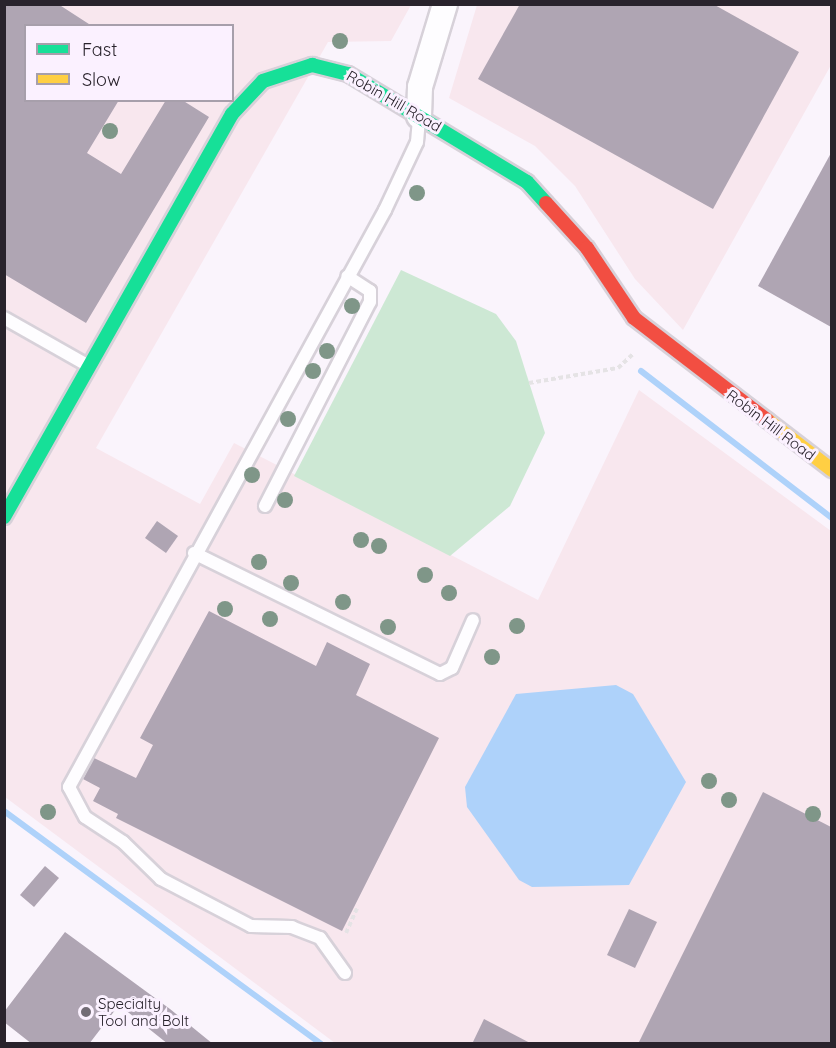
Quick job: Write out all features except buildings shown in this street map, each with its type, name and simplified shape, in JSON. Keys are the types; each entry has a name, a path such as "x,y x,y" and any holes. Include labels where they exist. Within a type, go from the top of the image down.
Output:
{"street":[{"path":"419,116 420,87 445,4"},
{"name":"Robin Hill Road","path":"4,517 232,114 258,85 288,69 323,65 348,74 527,182 587,248 634,318 831,470"}],"lane":[{"path":"345,973 320,938 292,927 251,926 161,879 123,842 85,817 71,796 70,776 347,276 417,142 419,116"},
{"path":"265,506 370,302 370,291 347,276"},
{"path":"4,318 90,366"},
{"path":"194,553 440,674 452,668 473,620"}],"path":[{"path":"530,382 618,368 634,353"},
{"path":"346,933 358,906"}],"shaded area":[{"path":"4,5 411,5 391,41 328,42 96,448 200,504 234,443 538,600 639,390 831,531 831,1043 335,1043 5,797"},
{"path":"477,5 831,5 831,65 683,330 635,279 575,186 535,146 449,98"}],"green space":[{"path":"401,270 496,314 516,341 545,433 510,506 450,556 294,476"}],"water":[{"path":"616,685 633,694 686,782 629,885 532,887 519,880 467,807 465,787 516,694"}],"waterway":[{"path":"641,371 832,518"},
{"path":"4,811 321,1044"}],"traffic: fast":[{"path":"4,517 232,114 263,81 312,65 348,74 527,182 546,203"}],"traffic: slow":[{"path":"767,420 832,470"}],"traffic: jam":[{"path":"546,203 587,248 634,318 767,420"}],"place":[{"name":"Specialty Tool and Bolt","path":"86,1012"}]}
